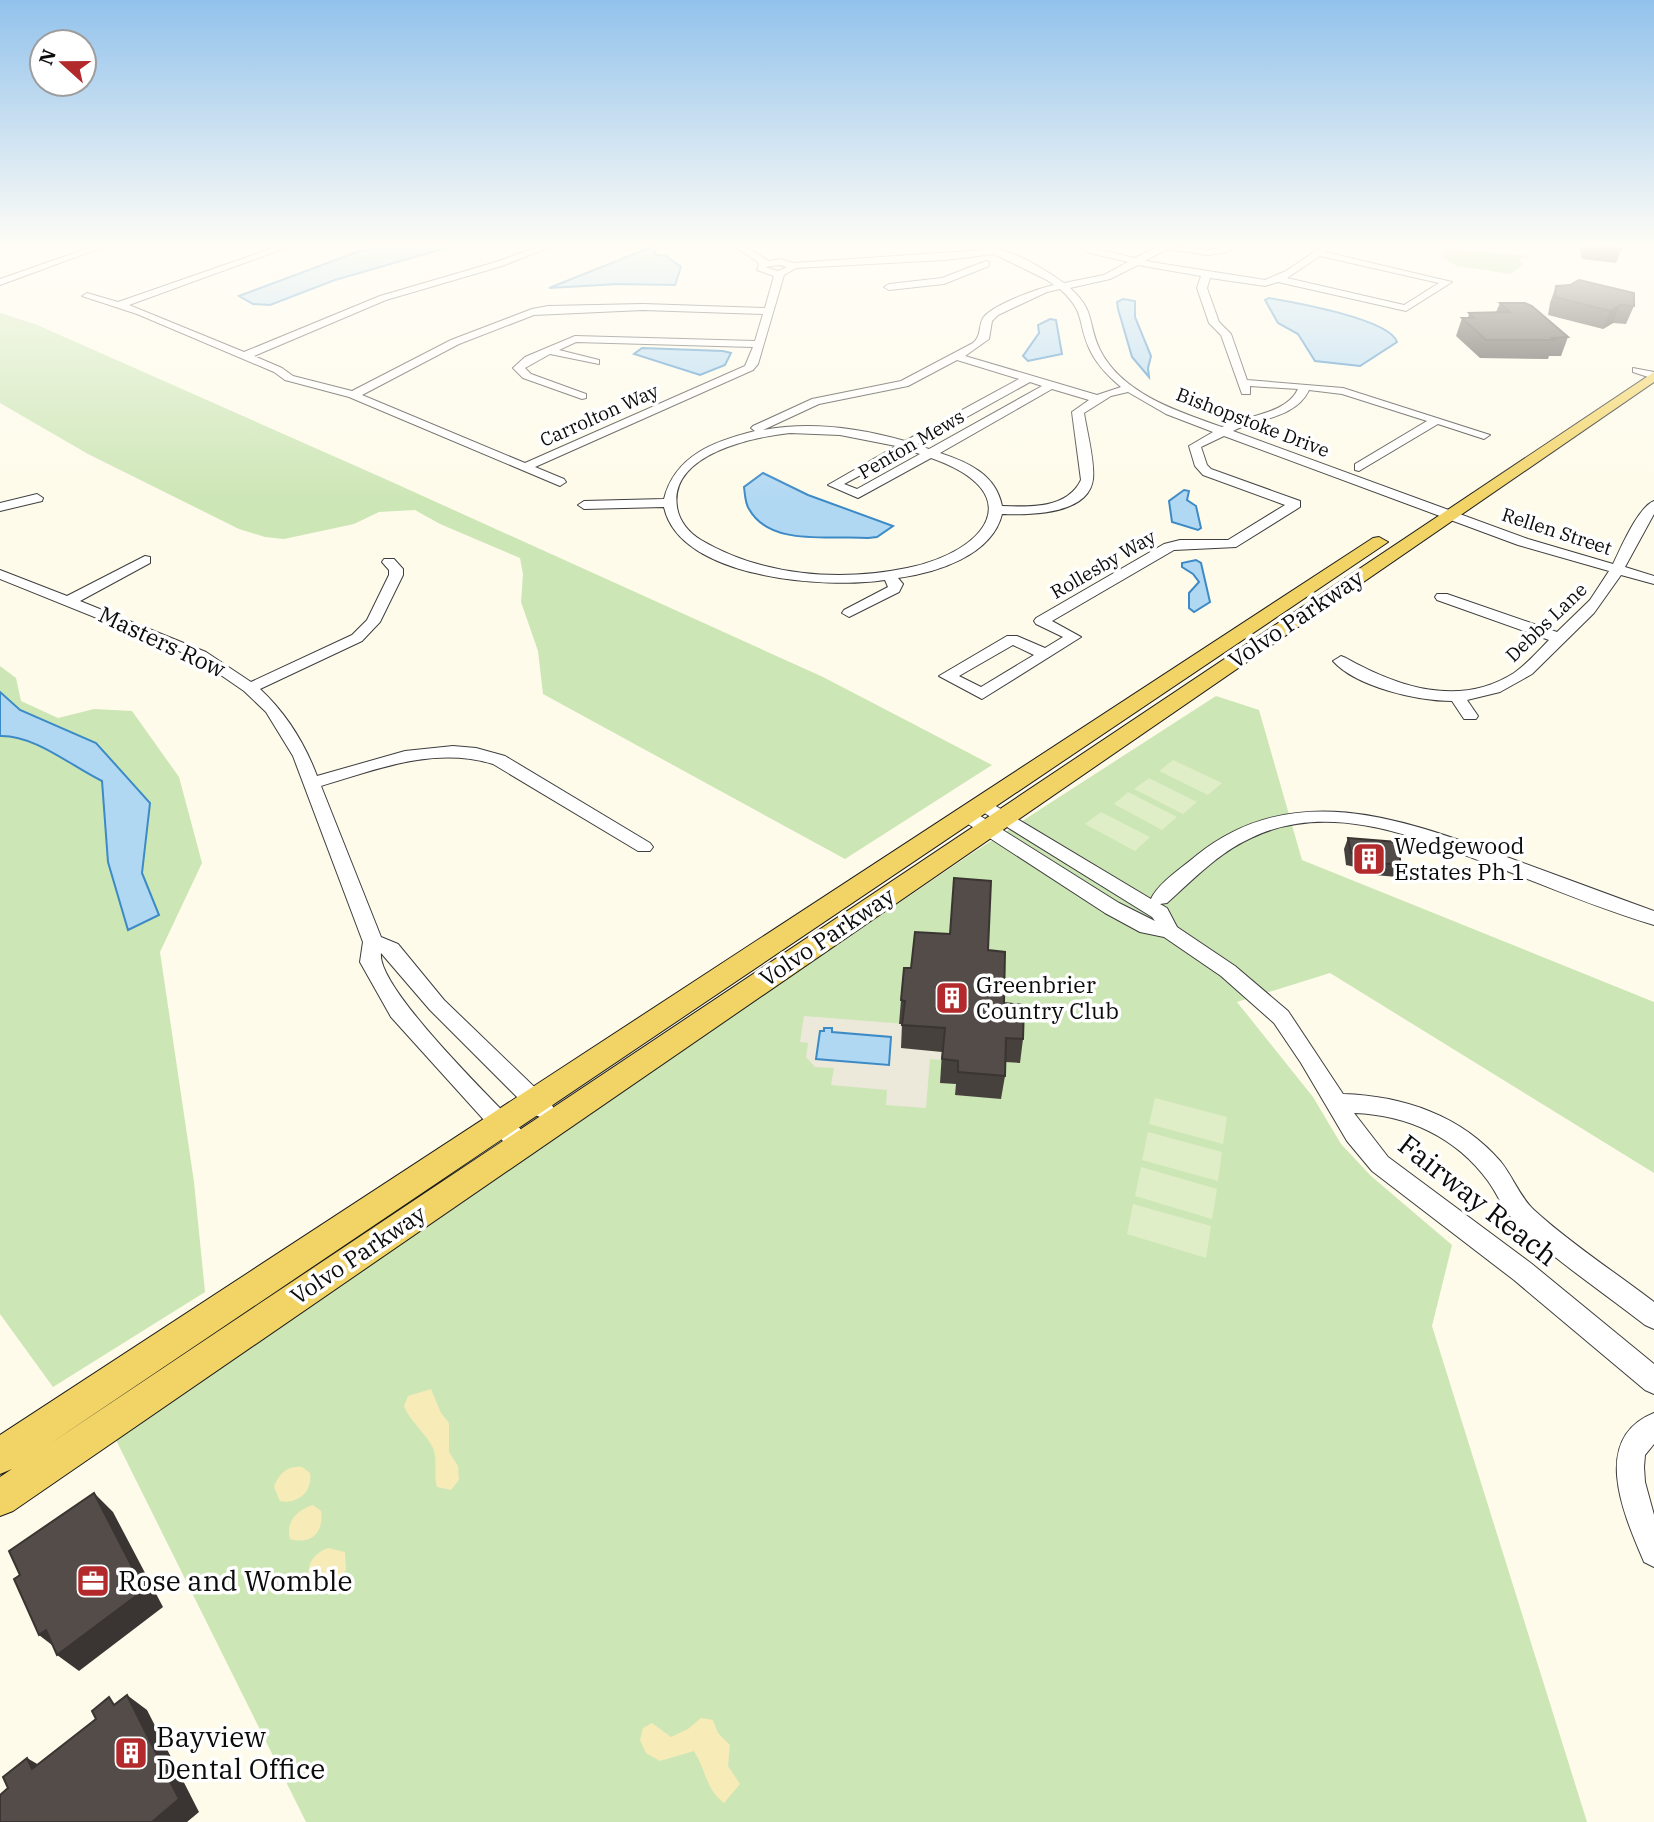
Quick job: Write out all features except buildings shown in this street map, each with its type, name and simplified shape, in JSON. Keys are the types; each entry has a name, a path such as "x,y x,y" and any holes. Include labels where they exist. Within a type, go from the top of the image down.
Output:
{"main road":[{"name":"Volvo Parkway","path":"0,1498 511,1134 986,817 1449,515 1645,373 1654,359"},
{"name":"Volvo Parkway","path":"986,817 1430,508 1645,373"},
{"name":"Volvo Parkway","path":"0,1456 511,1134"}],"street":[{"path":"183,331 289,378 353,395 560,482"},
{"path":"243,356 308,331"},
{"path":"353,395 455,342 483,331"},
{"name":"Carrolton Way","path":"525,467 749,368 763,331"},
{"path":"734,440 761,433 808,429 856,431 929,454 975,474 991,491 997,510 990,528 965,551 934,565 888,575 816,578 753,568 720,556 693,541 678,526 670,503 674,484 685,468 704,454 795,409 825,399 894,387 959,356 982,341 984,331"},
{"name":"Bishopstoke Drive","path":"1089,331 1101,362 1130,388 1170,412 1449,515"},
{"path":"1223,331 1245,388 1305,386 1343,391 1484,435"},
{"path":"582,396 521,372 518,368 521,363 564,342 586,338 759,344"},
{"path":"547,350 595,362"},
{"path":"959,356 1098,399"},
{"name":"Penton Mews","path":"1029,378 834,485 858,494 1051,385"},
{"name":"Rollesby Way","path":"1045,654 1012,639 947,676 982,694 1074,637 1041,621 1169,547 1180,544 1231,544 1295,504 1207,472 1201,466 1196,452 1209,450 1227,435 1256,426 1258,420 1298,401 1305,386"},
{"path":"997,510 1042,509 1079,495 1087,480 1076,415 1098,399 1130,388"},
{"path":"795,409 794,422 808,429"},
{"path":"1359,467 1437,420"},
{"path":"0,507 37,498"},
{"path":"584,505 670,503"},
{"name":"Debbs Lane","path":"1341,661 1382,684 1432,696 1457,697 1483,693 1518,677 1597,601 1634,534 1654,505"},
{"name":"Rellen Street","path":"1449,515 1544,549 1654,580"},
{"path":"69,601 145,560"},
{"path":"250,688 338,648 366,630 373,622 396,575 396,569 389,562"},
{"name":"Masters Row","path":"0,574 201,655 250,688 272,709 288,732 312,783 373,942 370,962 398,1011 511,1134"},
{"path":"849,613 894,589 896,584 888,575"},
{"path":"1442,597 1559,638"},
{"path":"1457,697 1470,716"},
{"path":"312,783 418,754 448,750 475,752 499,760 644,847"},
{"path":"1160,898 1220,847 1256,827 1285,819 1338,816 1378,821 1415,830 1654,918"},
{"name":"Fairway Reach","path":"986,817 1112,908 1147,928 1169,931 1219,964 1275,1010 1309,1057 1355,1134 1380,1164 1523,1272 1618,1348 1654,1381"},
{"path":"373,942 391,949 437,1005 545,1111"},
{"path":"1336,1103 1376,1103 1415,1113 1465,1141 1496,1174 1513,1203 1525,1217 1654,1317"},
{"path":"1654,1426 1635,1447 1630,1472 1635,1502 1654,1552"}],"green space":[{"path":"0,331 51,331 823,677 992,765 845,859 543,694 538,651 521,602 523,574 520,558 440,524 415,510 379,512 354,524 284,539 265,537 239,529 88,454 0,403"},
{"path":"0,666 16,678 21,701 58,718 94,709 132,711 179,777 202,863 160,952 194,1182 205,1292 53,1387 0,1314"},
{"name":"Greenbrier Country Club","path":"1216,696 1259,710 1302,860 1654,1002 1654,1173 1330,973 1237,1002 1313,1097 1341,1144 1371,1176 1452,1245 1432,1326 1587,1822 306,1822 114,1436 971,854"},
{"path":"1173,760 1222,783 1208,795 1159,771"},
{"path":"1149,778 1197,802 1183,814 1134,789"},
{"path":"1128,792 1177,817 1162,830 1114,804"},
{"path":"1101,812 1150,837 1135,851 1085,824"},
{"path":"1155,1098 1227,1117 1223,1144 1149,1124"},
{"path":"1148,1132 1222,1152 1218,1181 1142,1160"},
{"path":"1141,1167 1217,1189 1212,1219 1135,1196"},
{"path":"1133,1204 1211,1226 1206,1258 1127,1234"}],"sand":[{"path":"431,1389 441,1413 449,1423 449,1452 458,1466 459,1480 451,1490 437,1487 433,1448 404,1406 408,1396"},
{"path":"302,1467 310,1473 307,1491 293,1501 280,1501 274,1487 278,1478 288,1469"},
{"path":"313,1505 321,1511 318,1531 310,1539 290,1539 291,1522 302,1510"},
{"path":"328,1548 345,1552 346,1570 330,1587 317,1588 309,1580 310,1564 315,1556"},
{"path":"701,1718 713,1720 718,1733 730,1745 728,1766 740,1784 724,1803 713,1792 694,1751 660,1761 646,1753 640,1740 643,1728 652,1723 671,1737 688,1729"}],"shaded area":[{"path":"804,1016 906,1024 901,1048 942,1052 942,1060 930,1059 926,1108 886,1105 887,1090 831,1085 834,1068 815,1067 806,1057 808,1043 800,1042","holes":["831,1028 831,1032 891,1037 817,1059 820,1031"]}],"water":[{"path":"1058,331 1062,354 1028,361 1023,356 1039,333"},
{"path":"1124,331 1141,331 1151,356 1149,377 1132,357"},
{"path":"1293,331 1385,331 1397,342 1360,366 1315,361 1298,334"},
{"path":"642,348 731,353 725,365 700,375 634,354"},
{"path":"763,473 808,495 893,526 877,537 868,538 802,537 771,529 759,521 749,509 745,498 744,487"},
{"path":"1184,490 1189,491 1187,500 1196,506 1201,528 1198,530 1172,522 1169,501"},
{"path":"1196,560 1201,563 1210,602 1194,612 1189,608 1189,593 1199,582 1182,567 1182,563"},
{"path":"0,692 20,710 96,743 150,803 142,873 159,915 128,930 108,862 102,781 26,740 0,736"},
{"path":"824,1028 832,1028 832,1032 891,1037 889,1065 816,1059 820,1031 824,1031"}],"place":[{"name":"Wedgewood Estates Ph 1","path":"1369,859"},
{"name":"Greenbrier Country Club","path":"952,998"},
{"name":"Rose and Womble","path":"93,1581"},
{"name":"Bayview Dental Office","path":"131,1753"}]}
